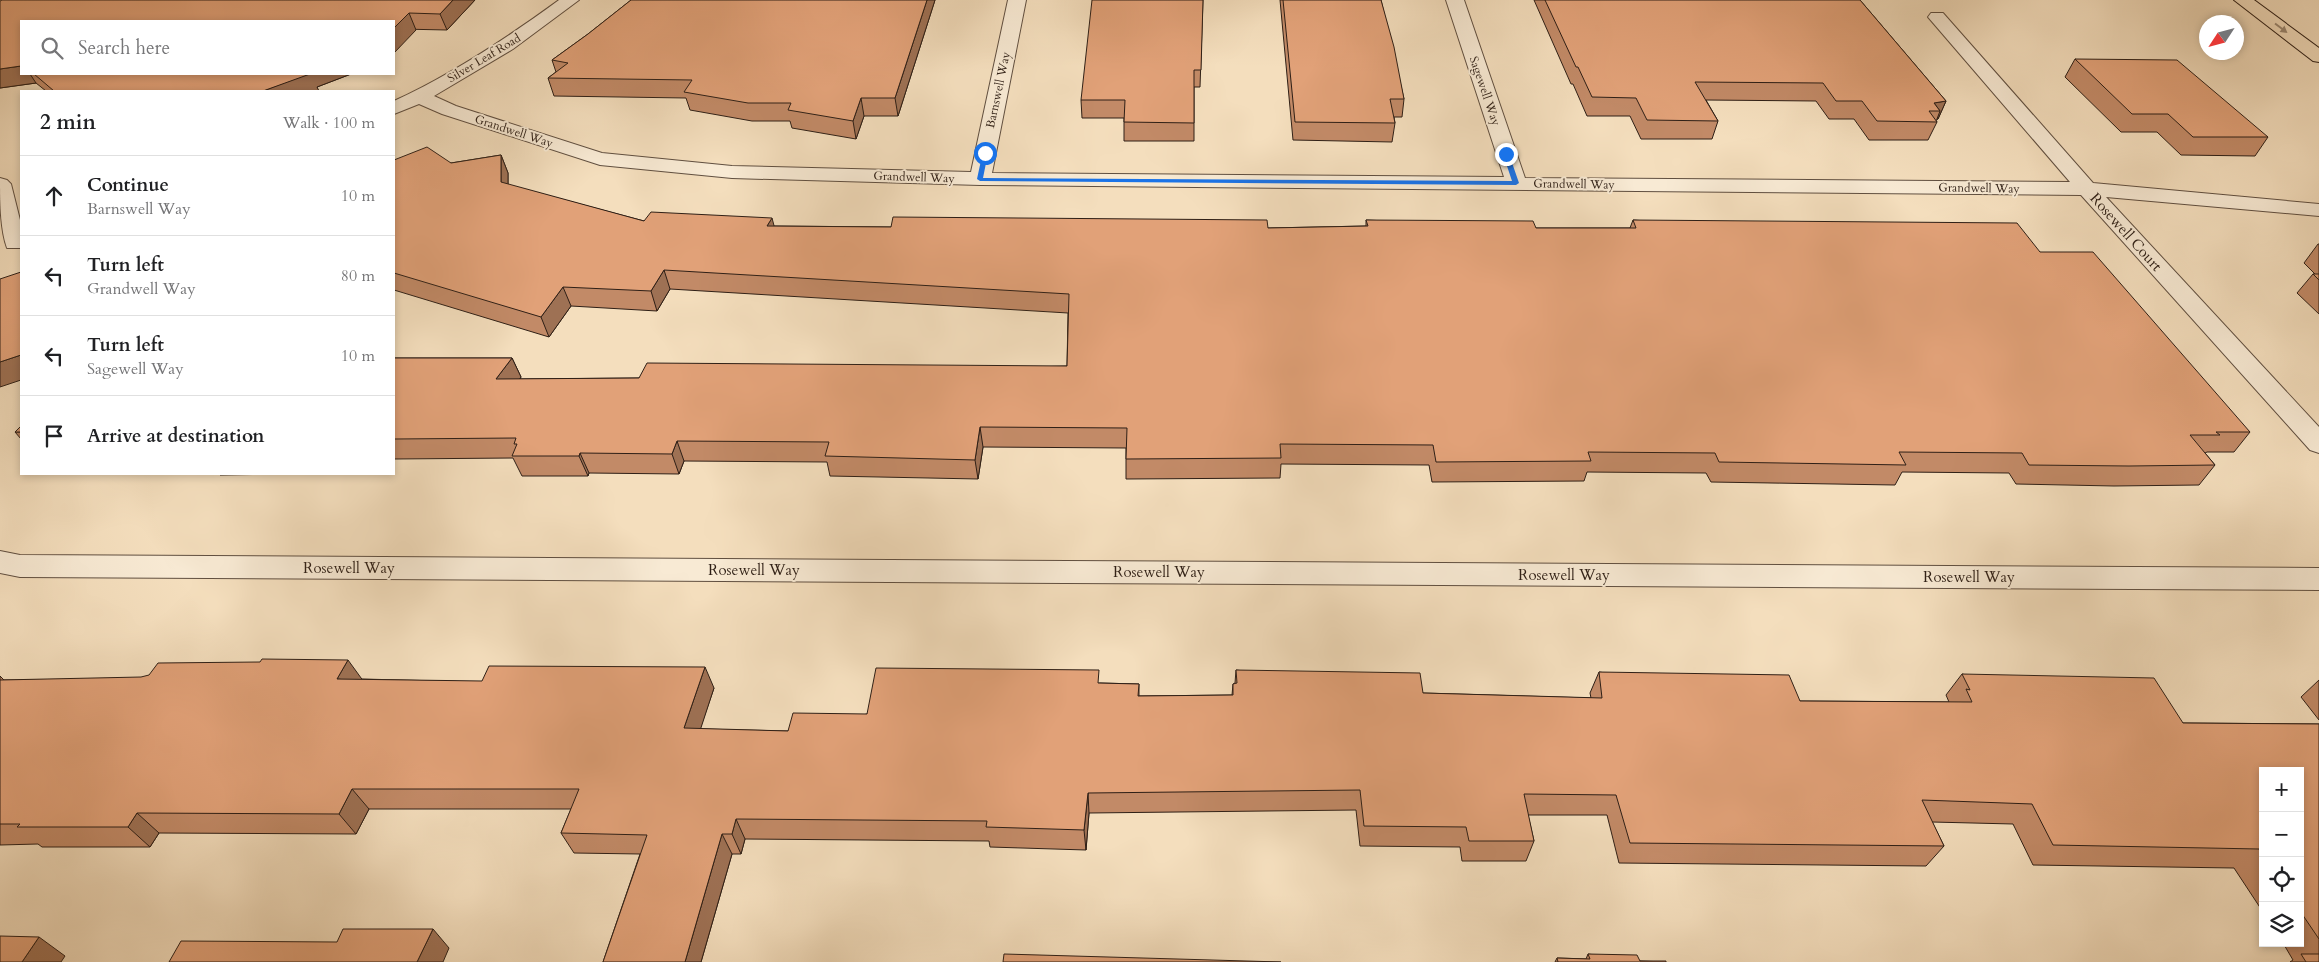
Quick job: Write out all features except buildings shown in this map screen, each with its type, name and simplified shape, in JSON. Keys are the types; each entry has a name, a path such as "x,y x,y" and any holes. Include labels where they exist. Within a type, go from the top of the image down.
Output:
{"main road":[{"path":"2243,0 2319,57"}],"street":[{"name":"Silver Leaf Road","path":"395,108 419,97 519,38 570,0"},
{"name":"Barnswell Way","path":"980,179 1017,0"},
{"name":"Sagewell Way","path":"1454,0 1516,183"},
{"name":"Rosewell Court","path":"1937,17 2087,189 2319,444"},
{"name":"Grandwell Way","path":"419,97 449,110 600,159 732,172 980,179 2087,189 2319,210"},
{"path":"0,184 12,244"},
{"name":"Rosewell Way","path":"0,562 20,566 2319,579"}],"route":[{"path":"985,153 980,179 1516,183 1506,154"}]}
